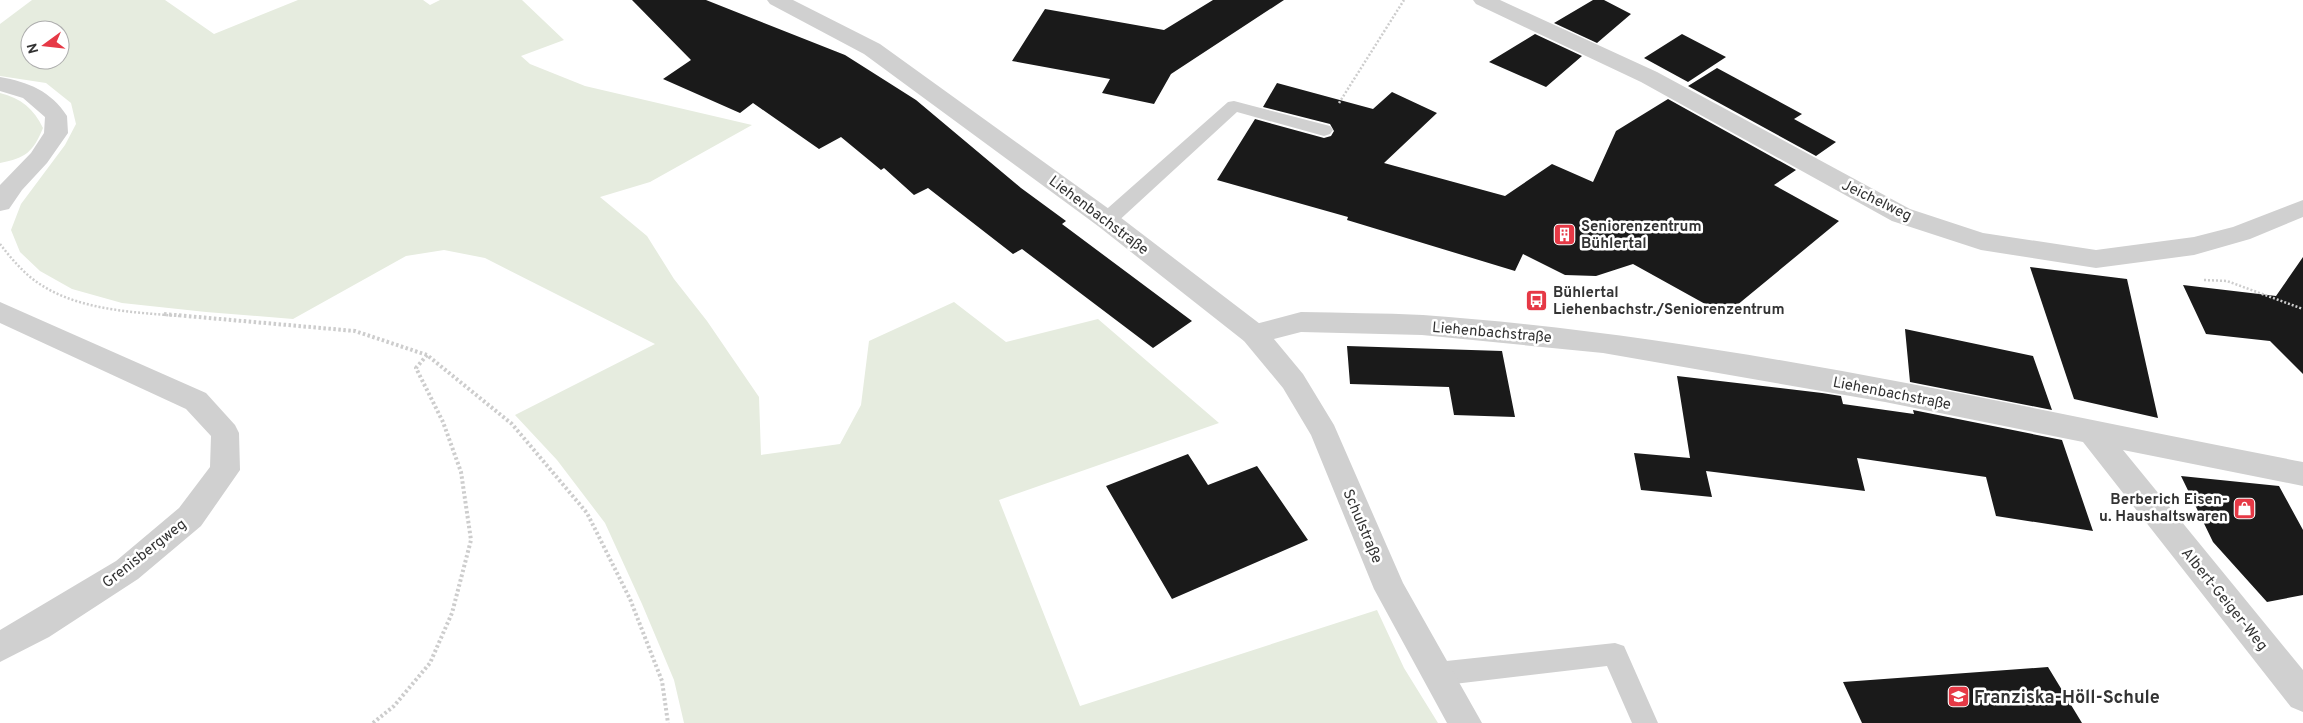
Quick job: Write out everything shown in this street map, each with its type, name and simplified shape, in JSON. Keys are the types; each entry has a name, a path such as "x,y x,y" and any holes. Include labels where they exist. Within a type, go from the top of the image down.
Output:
{"street":[{"name":"Liehenbachstraße","path":"777,0 872,49 1107,220 1254,334 1302,322 1422,325 1576,340 1724,362 2091,431 2303,474"},
{"name":"Jeichelweg","path":"1483,0 1649,77 1900,215 1981,241 2096,259 2194,246 2241,232 2303,208"},
{"path":"0,84 15,86 39,97 56,116 56,133 39,158 13,184 0,203"},
{"name":"Grenisbergweg","path":"0,312 196,401 225,433 225,470 190,517 127,570 37,627 0,647"},
{"name":"Schulstraße","path":"1254,334 1294,381 1324,433 1390,589 1465,723"},
{"name":"Albert-Geiger-Weg","path":"2091,431 2303,696"}],"lane":[{"path":"1107,220 1234,106 1324,130"},
{"path":"1437,674 1615,654 1645,723"}],"path":[{"path":"1324,130 1357,72 1404,0"},
{"path":"0,244 12,261 35,281 73,300 124,311 356,331 427,355 512,424 588,513 630,599 662,681 668,723"},
{"path":"2199,279 2227,281 2303,309"},
{"path":"373,723 394,706 430,663 452,614 471,540 461,472 443,422 416,368 427,355"}],"shaded area":[{"path":"32,0 165,0 214,34 298,0 423,0 430,5 440,0 522,0 564,40 521,56 530,64 585,86 752,125 650,182 600,197 647,236 674,279 707,321 759,397 761,455 840,444 861,405 869,341 954,302 1006,342 1098,319 1219,423 999,500 1080,706 1377,610 1404,668 1438,723 684,723 674,680 605,523 557,460 515,415 655,344 485,258 444,250 406,256 293,319 122,303 72,289 40,271 20,252 11,230 21,204 65,145 76,124 71,103 46,83 0,76 0,24"},
{"path":"0,93 8,95 26,105 43,128 36,143 28,153 16,159 0,163"}],"building":[{"path":"632,0 706,0 845,55 916,100 1021,188 1066,221 1062,224 1192,321 1153,348 1022,249 1013,254 928,188 914,195 884,168 881,170 841,137 819,149 753,103 740,113 663,79 691,60"},
{"path":"1213,0 1284,0 1171,74 1154,104 1102,93 1110,79 1012,61 1045,9 1164,30"},
{"path":"1593,0 1604,0 1631,14 1597,43 1554,23"},
{"path":"1535,34 1582,56 1546,87 1489,62"},
{"path":"1682,34 1726,57 1688,82 1644,58"},
{"path":"1717,68 1802,114 1794,119 1836,142 1816,156 1688,86"},
{"path":"1277,83 1373,109 1392,92 1437,113 1384,163 1505,196 1552,164 1593,182 1616,131 1668,99 1796,170 1774,185 1839,221 1725,315 1633,264 1596,276 1565,275 1523,254 1515,271 1347,220 1348,217 1217,180 1255,119 1324,138 1331,136 1334,131 1330,124 1263,107"},
{"path":"2303,257 2303,374 2270,341 2206,334 2183,285 2276,296"},
{"path":"2030,267 2127,279 2158,418 2074,399"},
{"path":"1905,329 2033,356 2052,410 1910,382"},
{"path":"1347,346 1502,351 1515,417 1454,415 1449,387 1350,384"},
{"path":"1677,376 1841,396 1843,404 1914,414 1913,410 2062,440 2093,531 1996,516 1986,477 1857,458 1865,491 1706,471 1712,497 1641,490 1634,453 1690,458"},
{"path":"1188,454 1208,485 1257,466 1308,540 1172,599 1106,486"},
{"name":"Berberich Eisen- u. Haushaltswaren","path":"2181,476 2279,486 2303,530 2303,595 2267,602 2213,542"},
{"name":"Franziska-Höll-Schule","path":"2048,667 2082,723 1862,723 1843,682"}],"place":[{"name":"Seniorenzentrum Bühlertal","path":"1565,235"},
{"name":"Bühlertal Liehenbachstr./Seniorenzentrum","path":"1537,301"},
{"name":"Berberich Eisen- u. Haushaltswaren","path":"2244,508"},
{"name":"Franziska-Höll-Schule","path":"1958,697"}]}
